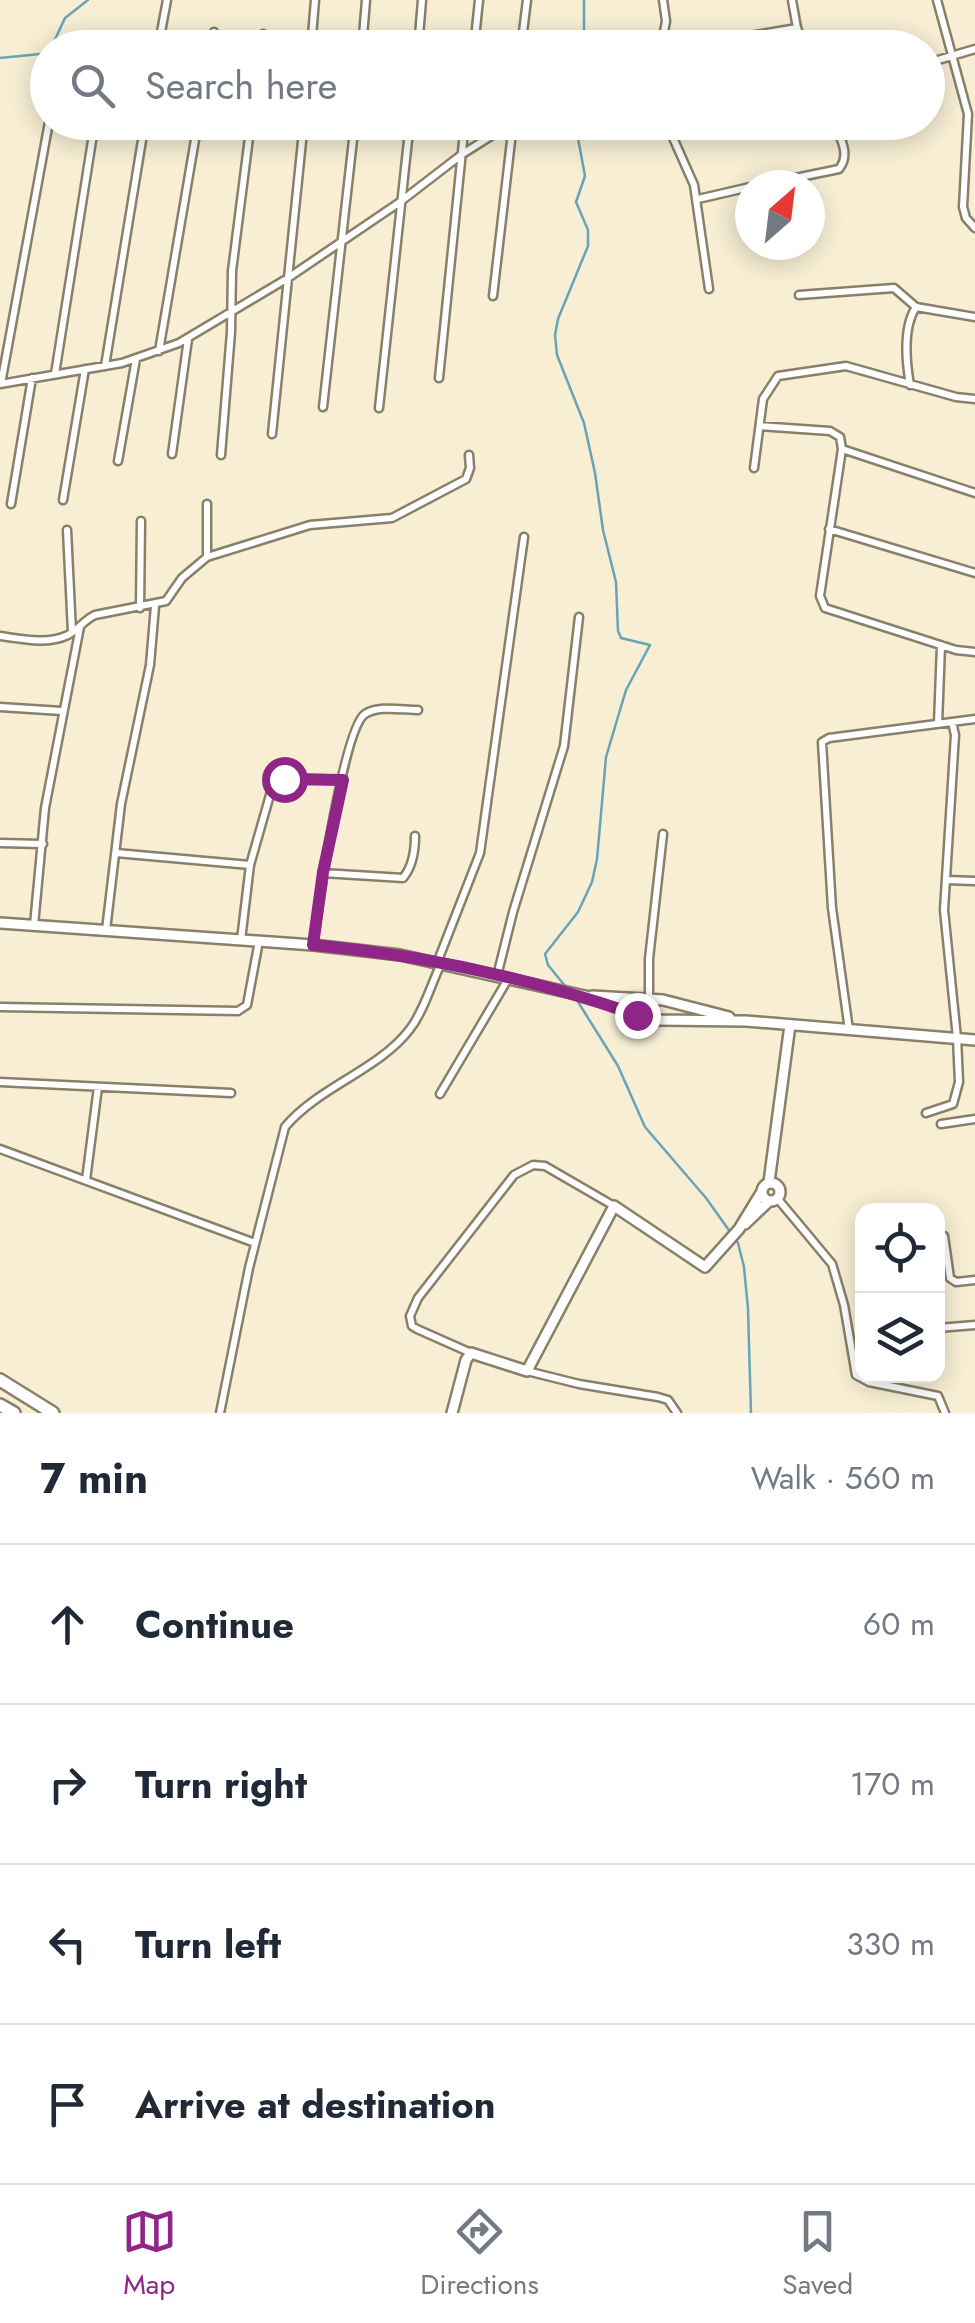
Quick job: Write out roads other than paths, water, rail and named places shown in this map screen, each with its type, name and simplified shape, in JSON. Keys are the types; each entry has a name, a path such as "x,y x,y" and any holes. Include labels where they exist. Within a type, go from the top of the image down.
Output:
{"highway":[{"path":"0,1380 53,1413"}],"street":[{"path":"162,30 168,0"},
{"path":"312,30 315,0"},
{"path":"364,30 366,0"},
{"path":"420,30 422,0"},
{"path":"476,30 479,0"},
{"path":"523,30 527,0"},
{"path":"663,0 664,30"},
{"path":"786,30 798,28 792,0"},
{"path":"938,0 945,30"},
{"path":"945,31 968,114 963,207 975,228"},
{"path":"945,59 975,49"},
{"path":"46,140 1,384 105,366 159,351 188,338 288,278 485,140"},
{"path":"55,374 93,140"},
{"path":"105,366 142,140"},
{"path":"159,351 195,140"},
{"path":"221,456 232,271 249,140"},
{"path":"272,434 302,140"},
{"path":"323,408 353,140"},
{"path":"379,408 408,140"},
{"path":"439,378 463,140"},
{"path":"493,296 511,140"},
{"path":"675,140 698,199 709,289"},
{"path":"825,172 839,169 845,160 841,140"},
{"path":"698,199 735,190"},
{"path":"799,295 894,288 916,307 975,318"},
{"path":"910,385 906,364 910,320 916,307"},
{"path":"172,454 188,338"},
{"path":"118,461 136,358"},
{"path":"754,468 768,388 778,376 846,366 975,399"},
{"path":"63,500 85,369"},
{"path":"11,504 32,378"},
{"path":"760,426 830,431 840,437 842,450 820,596 825,608 975,652"},
{"path":"842,450 975,493"},
{"path":"0,636 53,640 72,633 96,616 166,601 182,578 207,557 310,525 392,518 466,479 469,455"},
{"path":"207,504 207,557"},
{"path":"140,608 141,521"},
{"path":"829,529 975,574"},
{"path":"67,530 72,633"},
{"path":"220,1413 255,1243 285,1128 296,1114 410,1029 480,854 524,538"},
{"path":"106,932 122,804 150,665 155,606"},
{"path":"440,1094 502,977 513,912 564,746 579,617"},
{"path":"34,926 45,808 80,625"},
{"path":"938,724 941,645"},
{"path":"0,706 62,711"},
{"path":"313,945 323,872 354,734 365,714 376,710 418,710"},
{"path":"849,1030 832,908 822,742 975,719"},
{"path":"926,1114 953,1104 956,1098 958,1038 945,939 955,735 952,722"},
{"path":"241,940 250,866 274,782 278,778 343,780"},
{"path":"649,1018 653,911 663,834"},
{"path":"323,872 403,878 409,872 415,836"},
{"path":"0,843 44,844"},
{"path":"116,852 250,866"},
{"path":"946,880 975,881"},
{"path":"0,923 313,945 439,963 586,996 649,1018 746,1021 975,1040"},
{"path":"0,1007 238,1011 247,1005 260,942"},
{"path":"586,996 649,998 746,1021"},
{"path":"790,1025 769,1182 764,1185 770,1197 832,1264 844,1305 856,1375 869,1382 938,1396 945,1413"},
{"path":"0,1082 231,1092"},
{"path":"86,1180 98,1087"},
{"path":"941,1124 975,1119"},
{"path":"0,1149 255,1243"},
{"path":"676,1413 668,1400 658,1397 578,1384 472,1353 417,1329 410,1316 418,1298 514,1175 533,1165 545,1166 614,1206 705,1267 779,1187 769,1182"},
{"path":"527,1371 614,1206"},
{"path":"945,1243 950,1278 956,1282 975,1280"},
{"path":"945,1327 975,1325"},
{"path":"452,1413 466,1360 472,1353"}],"waterway":[{"path":"59,30 65,18 88,0"},
{"path":"584,0 584,30"},
{"path":"0,58 30,55"},
{"path":"566,987 548,965 545,954 578,912 592,882 606,757 626,690 650,645 621,638 618,631 616,582 584,423 557,355 558,319 588,246 588,230 576,202 585,176 578,140"},
{"path":"575,997 618,1066 645,1127 706,1198 738,1243 748,1309 751,1413"}]}
